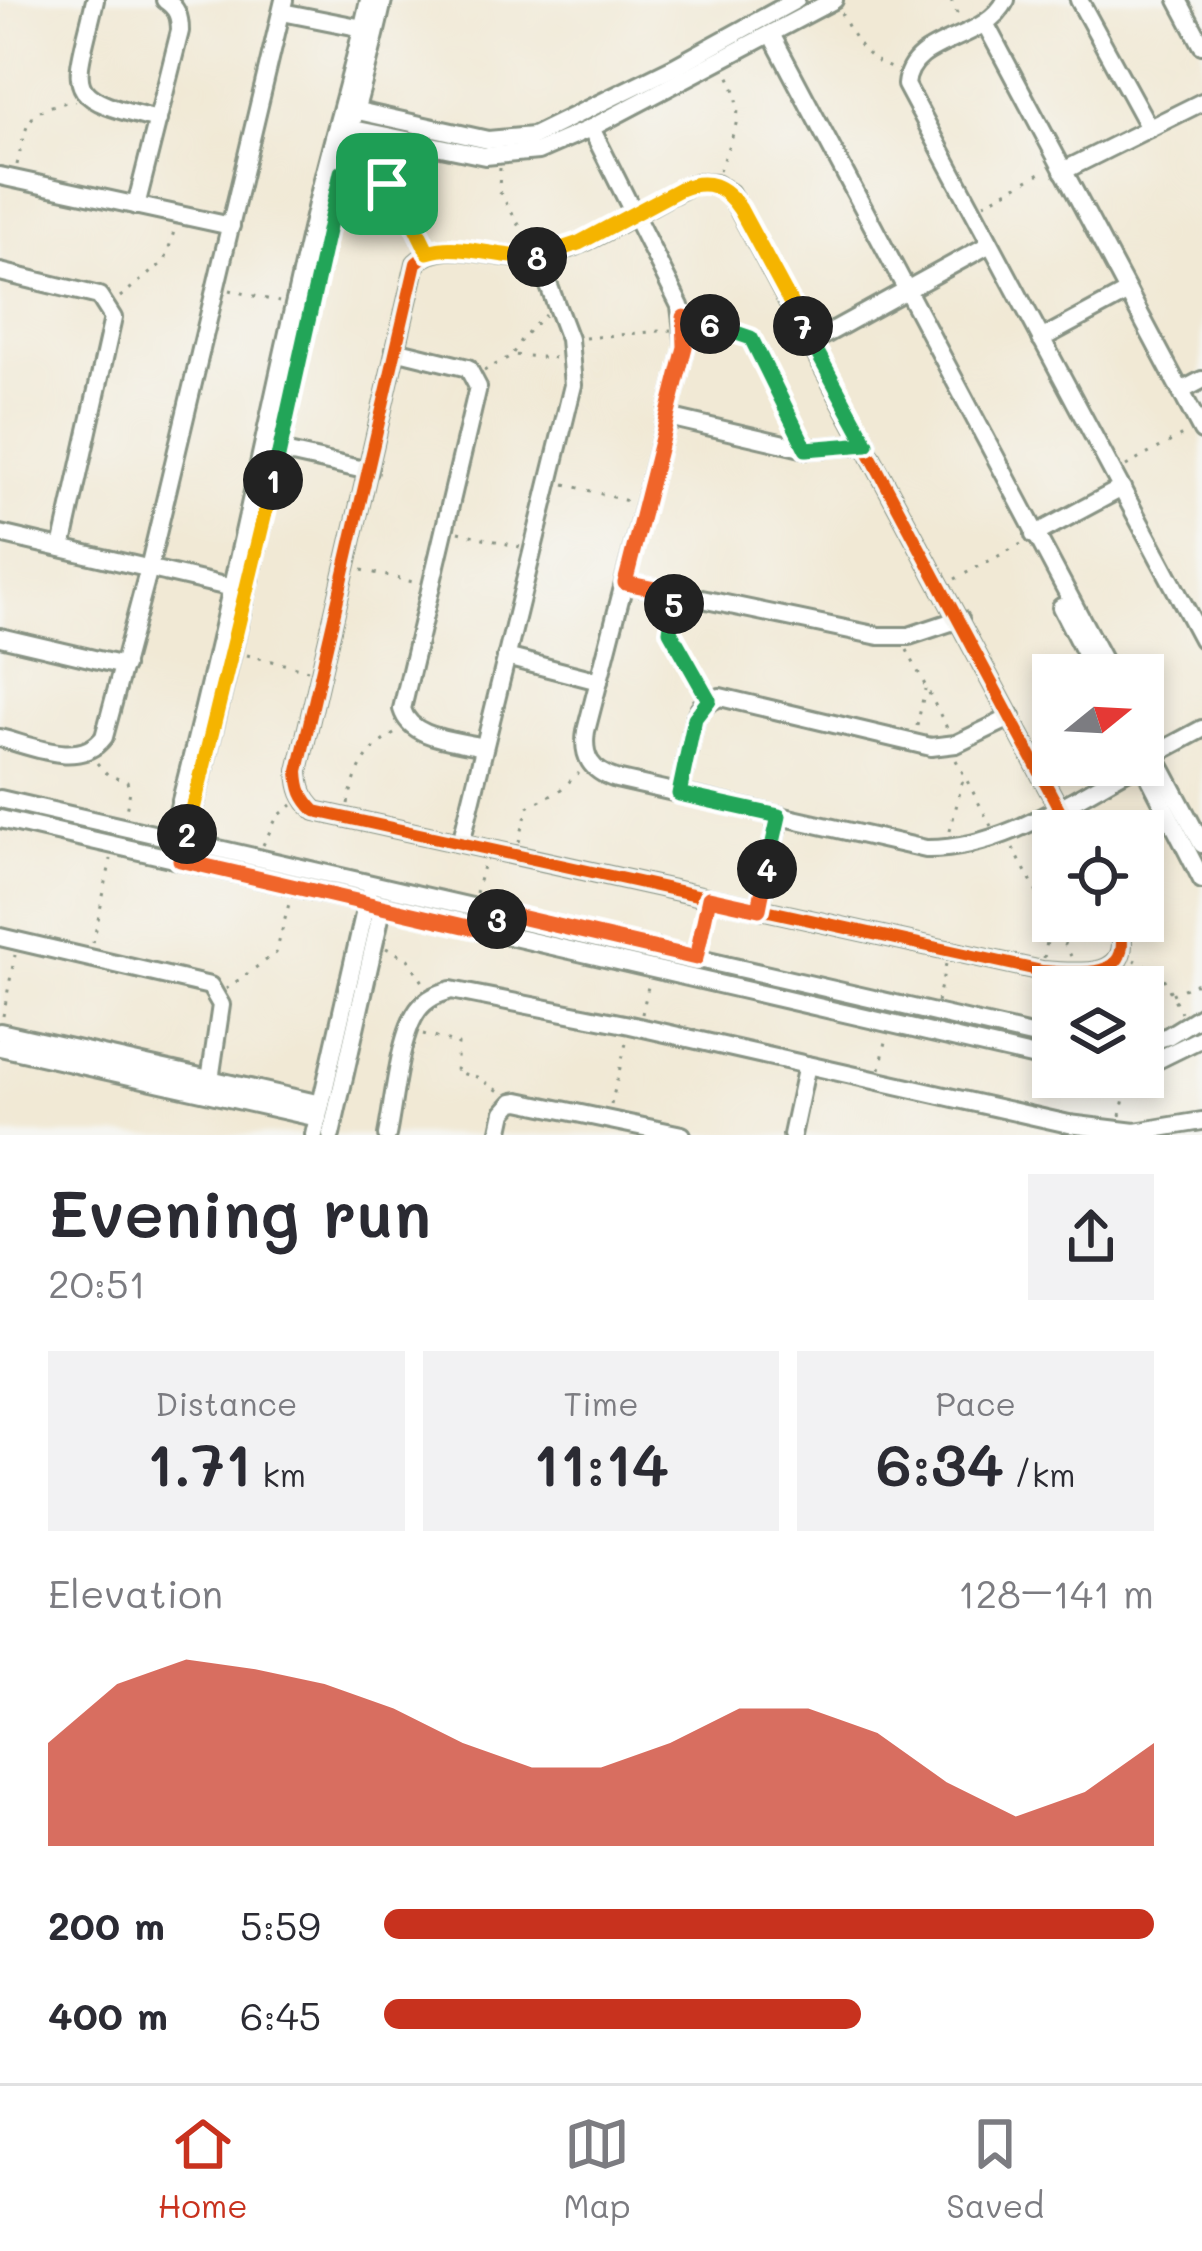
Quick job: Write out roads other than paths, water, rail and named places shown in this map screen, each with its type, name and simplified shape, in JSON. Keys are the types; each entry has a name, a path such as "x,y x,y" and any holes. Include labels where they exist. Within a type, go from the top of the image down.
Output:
{"street":[{"path":"95,0 80,86 101,106 158,120"},
{"path":"136,206 180,31 175,7 165,0"},
{"path":"173,859 233,588 279,451 356,120 369,0"},
{"path":"178,838 232,652 318,202 383,0"},
{"path":"356,120 503,157 538,152 591,128 796,0"},
{"path":"356,120 488,140 519,139 677,74 721,61 834,0"},
{"path":"1006,0 986,25 915,58 907,70 906,85 1199,627"},
{"path":"1079,0 1149,128"},
{"path":"1178,0 1202,45"},
{"path":"0,738 68,754 88,752 104,737 283,6 363,28"},
{"path":"986,25 1201,428"},
{"path":"767,36 1086,654"},
{"path":"1061,167 1202,101"},
{"path":"591,128 684,323 685,347 599,681 584,747 589,763 600,774 679,794 946,850 1001,836 1098,786"},
{"path":"7,178 231,226"},
{"path":"1060,810 730,194 715,184 697,182 579,243 538,257 511,259 442,248 416,263 298,771 304,801 315,811 1042,971 1081,973 1111,967 1121,955 1123,942"},
{"path":"812,342 990,244"},
{"path":"461,843 573,385 569,339 538,257"},
{"path":"0,272 87,292 109,306 111,331 62,548"},
{"path":"1042,339 1128,292"},
{"path":"395,350 459,364 475,376 476,397 402,709 412,727 484,747"},
{"path":"1181,391 1202,380"},
{"path":"668,417 806,449 867,444"},
{"path":"279,451 369,471"},
{"path":"1030,538 1118,480"},
{"path":"0,533 233,588"},
{"path":"1030,538 1099,654"},
{"path":"625,583 879,636 900,637 960,619"},
{"path":"0,638 124,667"},
{"path":"506,658 599,681"},
{"path":"679,794 695,718 709,700 720,698 914,742 952,745 1012,717"},
{"path":"1164,751 1202,729"},
{"path":"1156,786 1202,880"},
{"path":"1161,786 1202,844"},
{"path":"0,799 1032,1035"},
{"path":"759,909 779,816"},
{"path":"0,819 1032,1056"},
{"path":"331,1135 374,945 371,884"},
{"path":"318,1119 374,907"},
{"path":"494,933 498,912"},
{"path":"9,939 200,981 218,994 221,1016 210,1080"},
{"path":"387,1135 417,1011 432,997 451,990 1117,1132 1153,1133 1202,1121"},
{"path":"1164,1034 1198,1019"},
{"path":"0,1031 210,1080 318,1119"},
{"path":"1164,1056 1202,1038"},
{"path":"0,1047 318,1119"},
{"path":"792,1135 807,1065"},
{"path":"499,1135 504,1112 512,1102 682,1135"}]}
